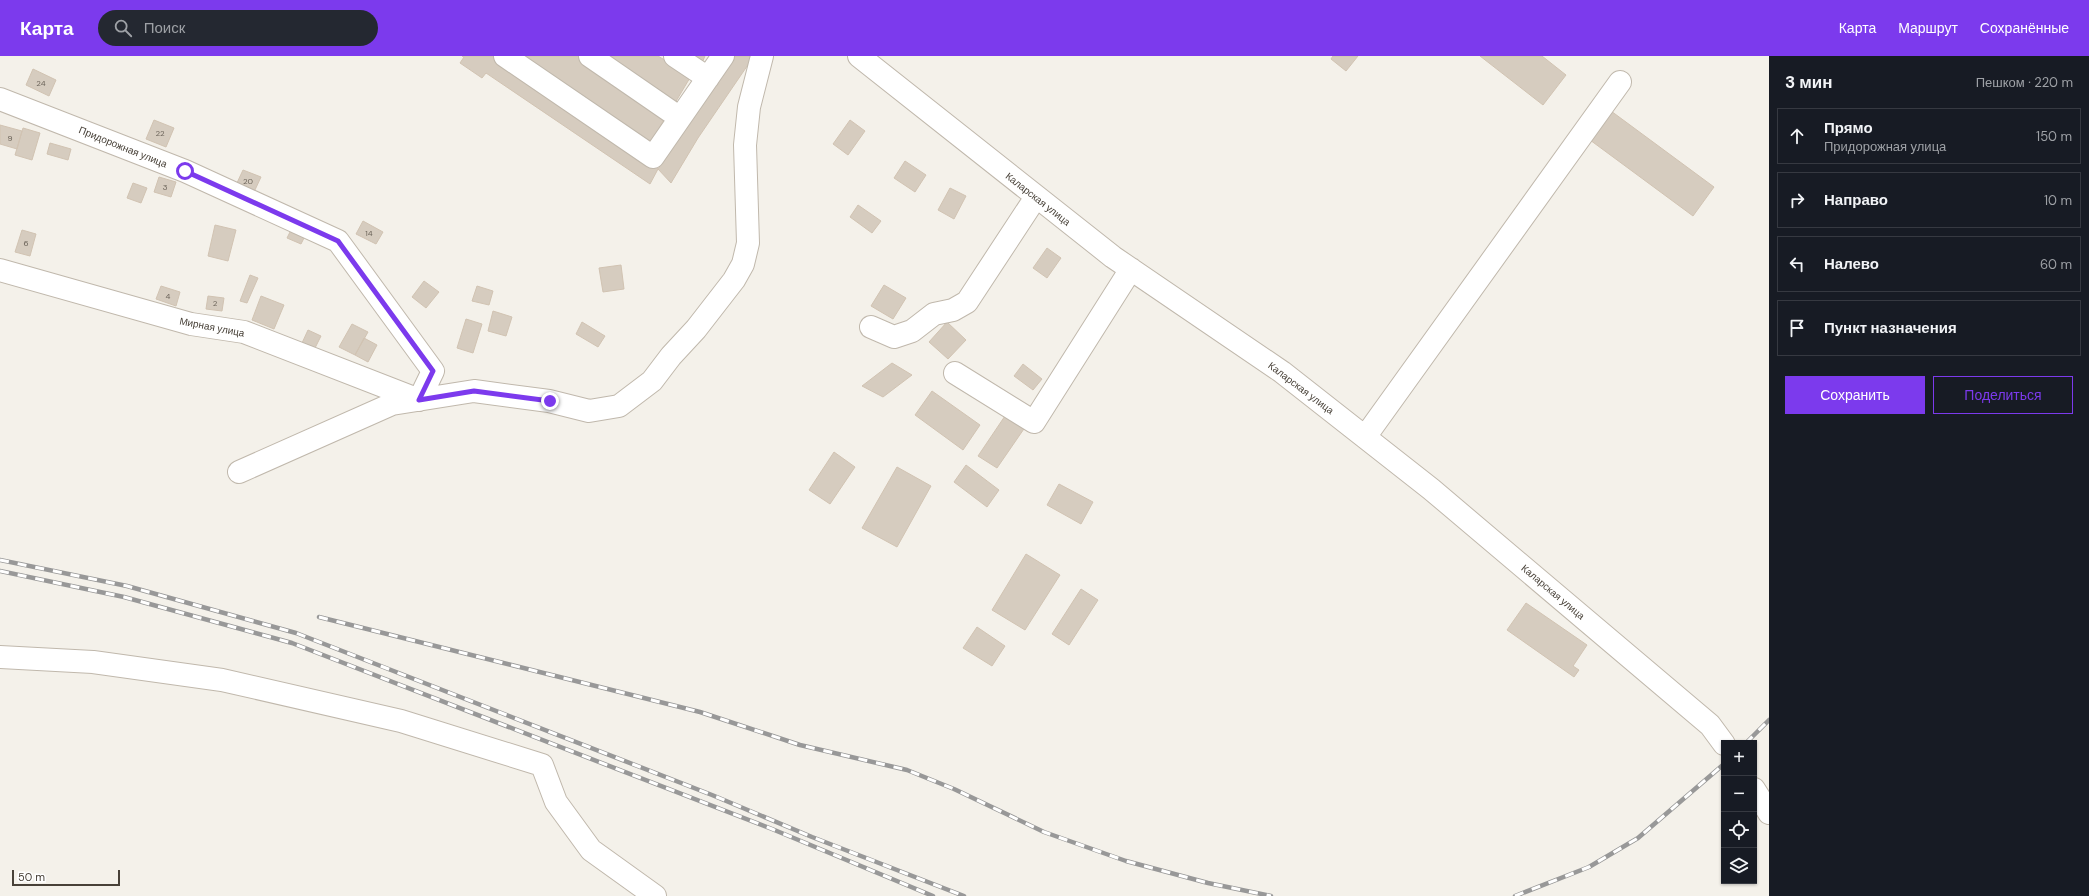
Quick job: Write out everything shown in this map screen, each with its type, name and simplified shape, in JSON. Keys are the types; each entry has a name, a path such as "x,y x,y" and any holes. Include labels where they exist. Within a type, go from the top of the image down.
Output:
{"street":[{"path":"505,56 653,157 723,56"},
{"path":"590,56 680,118"},
{"path":"676,56 708,78"},
{"path":"239,472 392,404 474,391 550,401 589,411 619,406 652,381 734,280 743,264 748,243 745,145 749,107 762,56"},
{"name":"Каларская улица","path":"859,56 1036,197 1131,269 1282,372 1432,489 1710,725 1721,740"},
{"path":"1365,437 1620,82"},
{"name":"Придорожная улица","path":"0,99 185,171 338,241 433,371 419,400"},
{"path":"871,327 894,337 912,331 934,314 952,310 967,302 1036,197"},
{"path":"955,373 1034,422 1131,269"},
{"name":"Мирная улица","path":"0,270 191,324 244,332 419,400"},
{"path":"0,657 93,662 222,680 400,721 542,765 556,802 591,850 655,896"},
{"path":"1757,794 1769,813"}],"building":[{"path":"462,56 494,56 658,169 650,184 486,73 482,78 460,63 464,57"},
{"path":"521,56 578,56 666,116 650,144"},
{"path":"602,56 658,56 691,76 675,103"},
{"path":"691,56 705,56 702,63"},
{"path":"732,56 754,56 698,138 671,183 658,169 689,118"},
{"path":"1333,56 1358,56 1346,71 1331,59"},
{"path":"1480,56 1542,56 1566,75 1543,105"},
{"path":"33,69 56,80 49,96 26,85"},
{"path":"1611,111 1714,187 1693,216 1590,140"},
{"path":"154,120 174,128 166,147 146,139"},
{"path":"850,120 865,131 848,155 833,144"},
{"path":"0,125 22,131 17,149 0,144"},
{"path":"23,128 40,133 32,160 15,155"},
{"path":"50,143 71,149 68,160 47,154"},
{"path":"905,161 926,175 915,192 894,178"},
{"path":"243,170 261,177 254,192 236,185"},
{"path":"159,177 176,182 171,197 154,192"},
{"path":"133,183 147,188 141,203 127,198"},
{"path":"950,188 966,196 954,219 938,210"},
{"path":"858,205 881,221 872,233 850,217"},
{"path":"363,221 383,232 376,244 356,234"},
{"path":"215,225 236,230 228,261 208,256"},
{"path":"292,228 306,234 301,244 287,238"},
{"path":"22,230 36,234 30,256 15,252"},
{"path":"1047,248 1061,258 1047,278 1033,268"},
{"path":"621,265 624,289 603,292 599,268"},
{"path":"250,275 258,278 247,303 240,301"},
{"path":"424,281 439,292 426,308 412,297"},
{"path":"884,285 906,298 893,319 871,306"},
{"path":"161,286 180,292 176,306 156,299"},
{"path":"477,286 493,291 489,305 472,301"},
{"path":"208,296 224,298 222,311 206,309"},
{"path":"261,296 284,305 274,329 252,320"},
{"path":"493,311 512,317 506,336 488,331"},
{"path":"466,319 482,324 473,353 457,348"},
{"path":"582,322 605,336 598,347 576,334"},
{"path":"947,322 966,340 948,359 929,342"},
{"path":"352,324 368,332 355,355 339,347"},
{"path":"308,330 321,336 315,348 302,343"},
{"path":"364,338 377,345 368,362 355,355"},
{"path":"892,363 912,375 883,397 862,386"},
{"path":"1023,364 1042,379 1033,390 1014,376"},
{"path":"932,391 980,425 963,450 915,415"},
{"path":"1009,410 1028,423 997,468 978,456"},
{"path":"834,452 855,467 830,504 809,490"},
{"path":"966,465 999,490 987,507 954,482"},
{"path":"897,467 931,486 897,547 862,528"},
{"path":"1059,484 1093,502 1081,524 1047,505"},
{"path":"1026,554 1060,575 1025,630 992,610"},
{"path":"1081,589 1098,600 1069,645 1052,634"},
{"path":"1526,603 1587,645 1573,666 1579,670 1574,677 1507,630"},
{"path":"977,627 1005,646 992,666 963,648"}],"railway":[{"path":"0,560 127,586 296,633 712,795 812,837 964,896"},
{"path":"0,571 124,597 292,643 772,829 933,896"},
{"path":"319,617 700,712 800,745 907,770 954,789 1044,832 1126,861 1208,883 1271,896"},
{"path":"1749,740 1769,720"},
{"path":"1515,896 1589,867 1638,838 1721,767"}],"route":[{"path":"185,171 338,241 433,371 419,400 474,391 550,401"}]}
